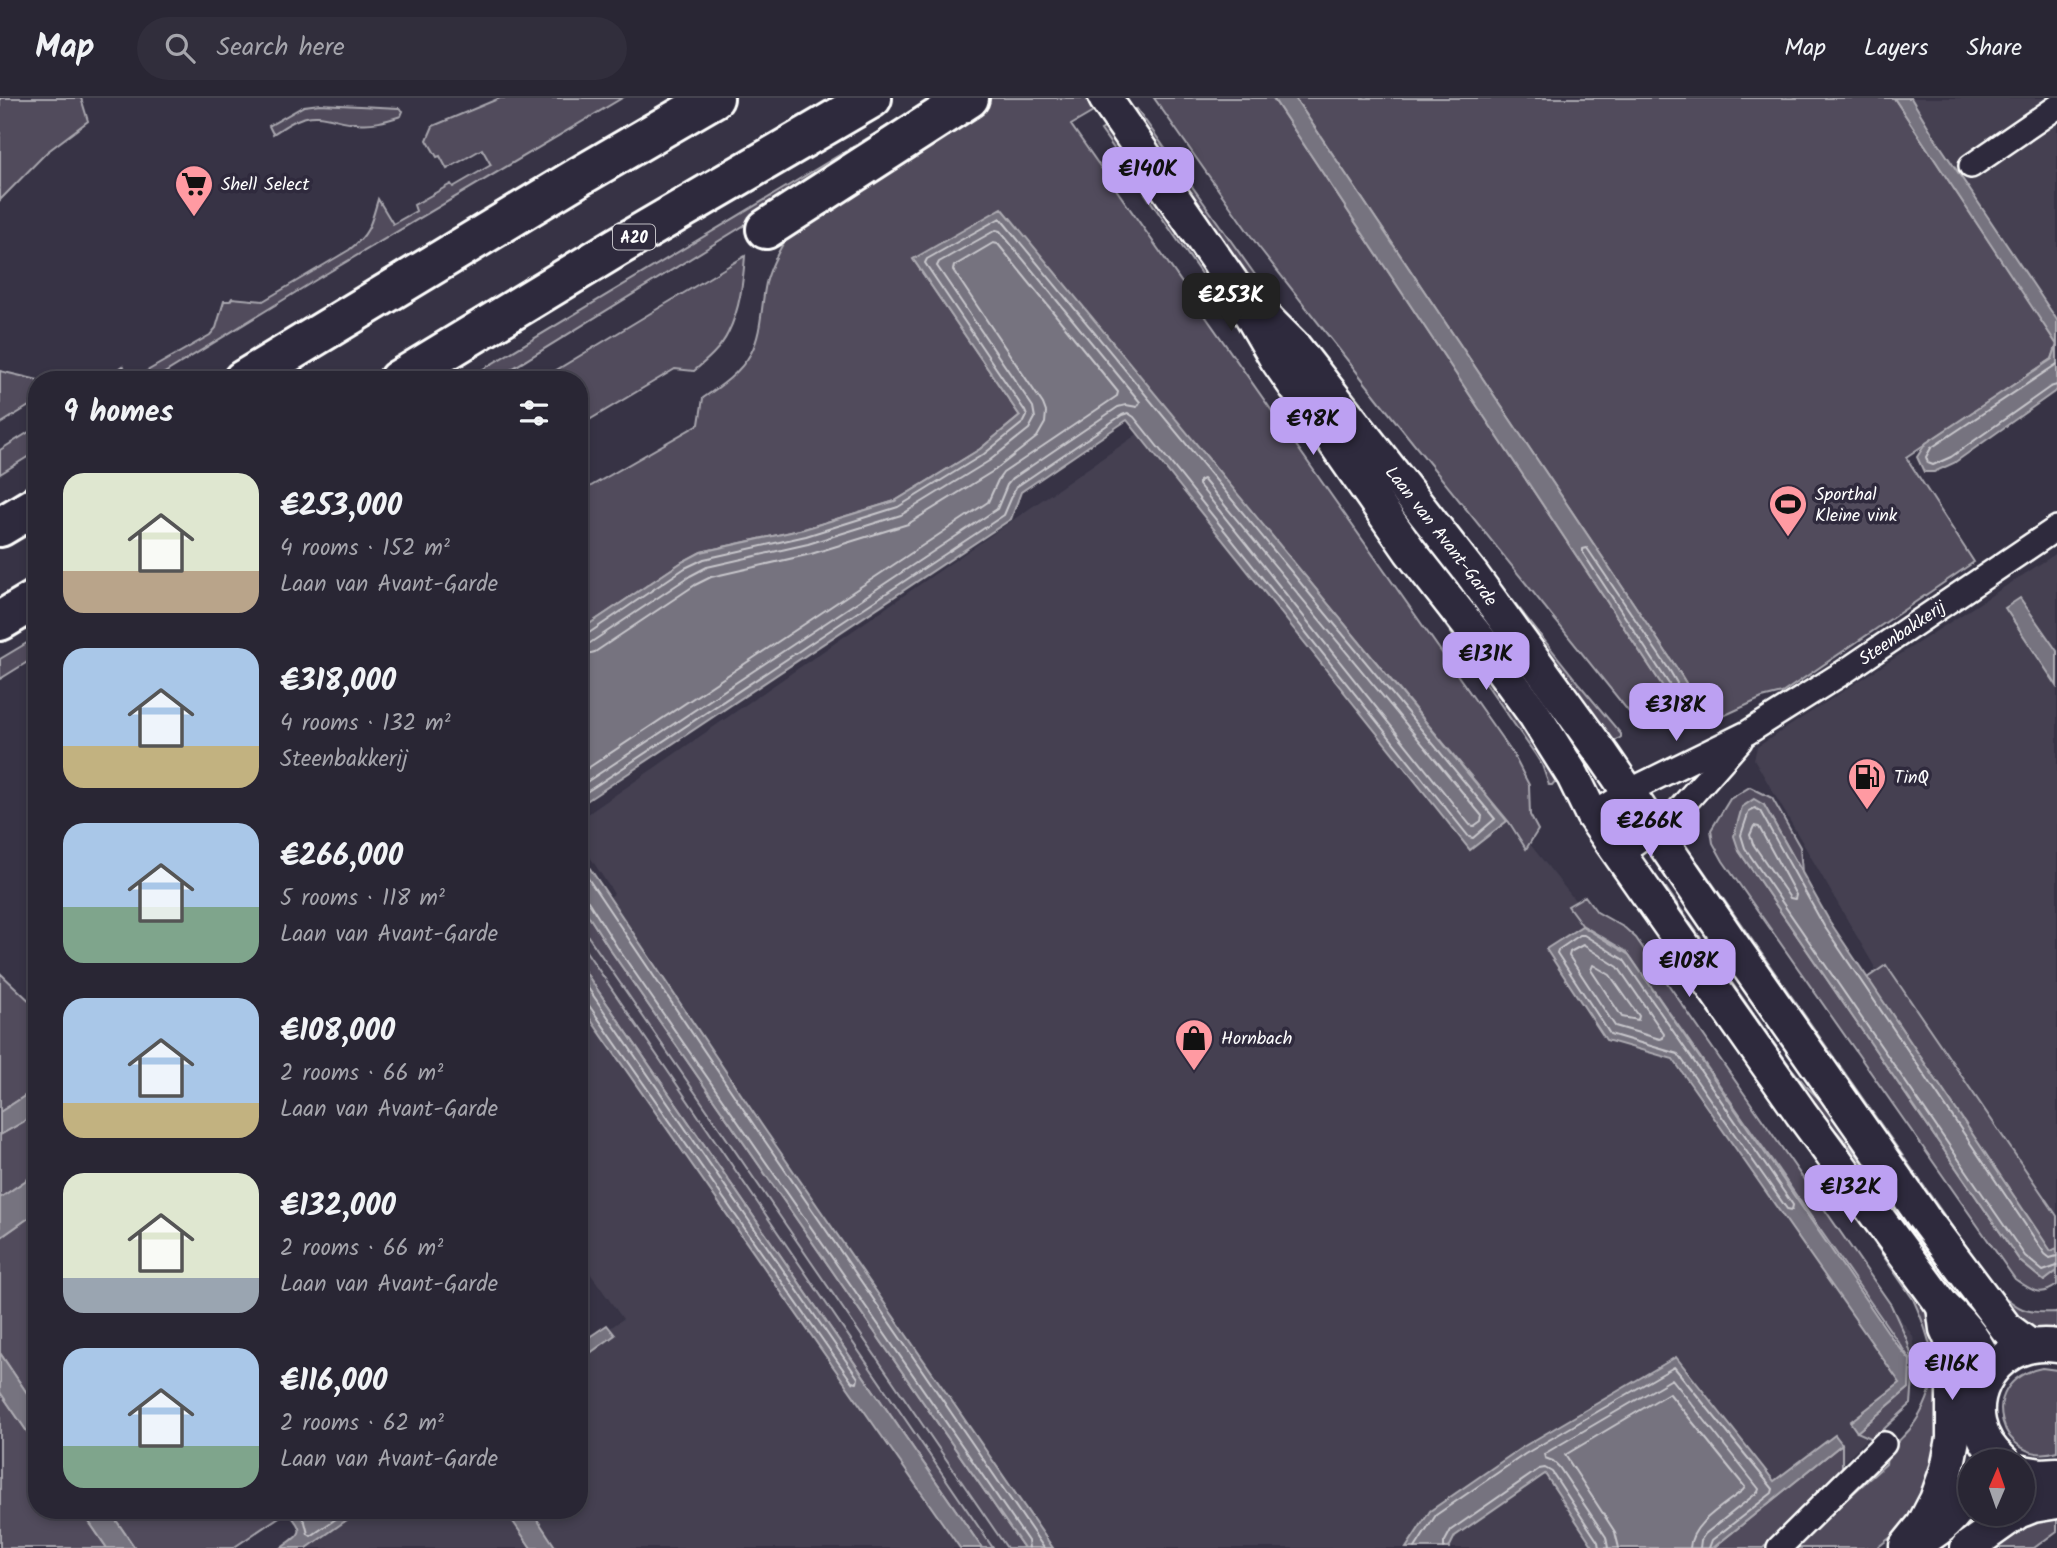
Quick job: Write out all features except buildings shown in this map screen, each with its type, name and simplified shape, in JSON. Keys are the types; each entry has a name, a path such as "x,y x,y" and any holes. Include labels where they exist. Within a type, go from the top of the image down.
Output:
{"highway":[{"path":"258,371 714,98"},
{"name":"A20","path":"413,371 617,247 873,98"},
{"path":"765,229 969,98"},
{"path":"0,527 28,510"},
{"path":"0,621 28,604"}],"main road":[{"name":"Laan van Avant-Garde","path":"1106,100 1231,281 1276,359 1410,551 1480,640 1534,715 1573,776 1592,815 1801,1114 1944,1306 1967,1328 1990,1371"},
{"name":"Laan van Avant-Garde","path":"1231,281 1294,346 1471,573 1630,792 1735,949 1923,1217 2006,1328 2043,1346"},
{"path":"1905,1547 1923,1525 1936,1500 1947,1469 1953,1439 1953,1358 1944,1306"},
{"path":"1988,1449 1979,1422 1978,1404 1990,1371 2008,1355 2043,1346"},
{"path":"2035,1474 2057,1474"},
{"path":"2035,1506 2057,1502"},
{"path":"1905,1547 1927,1537 1946,1523 1958,1510"},
{"path":"1954,1548 1975,1526"},
{"path":"1967,1548 1998,1526"}],"street":[{"path":"1971,166 2057,107"},
{"name":"Steenbakkerij","path":"1592,815 1660,775 1747,733 1844,672 2057,528"},
{"name":"Steenbakkerij","path":"1620,854 1683,807 1747,733"},
{"path":"1779,1548 1884,1444"}],"shaded area":[{"path":"0,98 81,98 88,121 47,152 0,200"},
{"path":"500,98 622,98 168,371 147,371 210,335 216,328 224,301 230,301 232,298 263,301 349,250 366,233 378,199 393,224 416,211 414,205 491,165 482,149 447,169 427,140 433,126"},
{"path":"986,98 1117,98 1071,125 1513,754 1529,785 1530,815 1538,830 1526,849 1509,822 1157,398 913,259 1020,416 980,449 895,501 804,529 701,552 588,625 588,488 699,424 703,398 736,373 755,345 768,276 792,228"},
{"path":"1154,98 1273,98 1670,697 1686,683 1676,667 1295,98 1894,98 2057,344 2052,359 1906,457 1974,562 1782,693 1762,698 1719,718 1648,727 1637,722 1258,246"},
{"path":"1911,98 2057,98 2057,334"},
{"path":"320,104 399,108 403,111 401,116 368,123 320,116 305,117 273,134 269,126 304,106"},
{"path":"1137,109 1258,279 1621,737 1611,744 1495,590 1234,256 1133,112"},
{"path":"908,116 790,197 509,371 480,371"},
{"path":"1106,127 1548,764 1556,780 1552,785 1549,785 1535,754 1101,130"},
{"path":"745,256 740,295 732,324 718,349 694,371 675,369 588,421 588,371 555,371"},
{"path":"0,371 28,378 28,407 0,424"},
{"path":"1178,406 1586,914 1618,931 1913,1336 1920,1383 1761,1548 301,1548 341,1519 588,1519 588,1344 623,1319 588,1270 588,911 614,894 588,854 588,814"},
{"path":"28,433 28,457 0,474 0,450"},
{"path":"2057,553 2057,1259 2048,1266 1754,759 1757,747"},
{"path":"28,642 28,662 0,679 0,659"},
{"path":"1750,787 1772,798 1800,847 1802,872 1764,805 1739,851 2020,1261 2044,1281 2057,1271 2057,1285 2051,1289 2036,1291 2015,1279 1723,861 1713,843 1711,830 1730,799"},
{"path":"1699,864 1995,1288 2023,1309 2057,1312 2057,1336 2034,1331 2016,1323 1691,869"},
{"path":"1666,888 1792,1069 1843,1122 2008,1342 1991,1354 1986,1342 1856,1154 1800,1096 1657,893"},
{"path":"1585,896 1597,912 1625,928 1636,938 1891,1305 1907,1340 1914,1365 1911,1404 1873,1439 1857,1432 1909,1388 1910,1359 1627,952 1582,925 1568,906"},
{"path":"588,915 1024,1548 1007,1548 588,936"},
{"path":"1656,927 1917,1296 1937,1329 1939,1464 1906,1525 1877,1548 1792,1548 1886,1464 1892,1449 1921,1412 1932,1381 1933,1365 1927,1333 1913,1299"},
{"path":"588,954 993,1548 982,1548 588,976"},
{"path":"1886,965 2057,1216 2057,1248 2051,1252 1867,978"},
{"path":"0,973 28,999 28,1094 0,1112"},
{"path":"28,1119 28,1179 0,1198 0,1135"},
{"path":"28,1218 28,1395 0,1353 0,1238"},
{"path":"2042,1368 2057,1370 2057,1451 2038,1453 2035,1449 2022,1447 2010,1436 2003,1421 2001,1405 2007,1389 2020,1376"},
{"path":"0,1392 28,1433 28,1519 87,1519 107,1548 0,1548"},
{"path":"1842,1444 1842,1470 1763,1548 1713,1548"},
{"path":"115,1519 276,1519 233,1548 135,1548"},
{"path":"2057,1519 2057,1531 2034,1548 1989,1548 1997,1541 2001,1545 2028,1526 2035,1526 2035,1522"}],"water":[{"path":"1273,98 1295,98 1676,667 1686,683 1680,700 1670,697"},
{"path":"1894,98 1911,98 2057,320 2057,345"},
{"path":"1002,208 1507,821 1470,850 1127,420 1021,492 1011,519 588,800 588,625 701,552 804,529 895,501 980,449 1020,416 913,259"},
{"path":"2057,345 2057,390 1954,463 1934,472 1924,472 1917,457 1926,443 2052,359"},
{"path":"2020,598 2057,651 2057,686 2005,608"},
{"path":"1754,799 1764,805 1830,922 2051,1251 2057,1248 2057,1271 2044,1281 2020,1261 1739,851 1734,836 1742,807"},
{"path":"588,865 761,1124 1053,1548 1024,1548 588,915"},
{"path":"1582,926 1629,955 1894,1341 1910,1360 1909,1388 1857,1432 1850,1422 1900,1383 1673,1059 1606,1040 1546,949"},
{"path":"588,976 982,1548 960,1548 588,1016"},
{"path":"28,1094 28,1119 0,1135 0,1112"},
{"path":"28,1179 28,1218 0,1238 0,1198"},
{"path":"607,1325 615,1335 588,1354 588,1338"},
{"path":"0,1353 28,1395 28,1433 0,1392"},
{"path":"1676,1357 1774,1481 1835,1435 1842,1444 1713,1548 1594,1548 1545,1474 1455,1536 1449,1548 1406,1548 1430,1511 1521,1448"},
{"path":"87,1519 115,1519 135,1548 107,1548"},
{"path":"294,1519 348,1519 307,1548 281,1548 298,1535"},
{"path":"511,1519 537,1519 556,1548 531,1548"}],"place":[{"name":"Shell Select","path":"194,218"},
{"name":"Sporthal Kleine vink","path":"1788,538"},
{"name":"TinQ","path":"1867,811"},
{"name":"Hornbach","path":"1194,1072"}]}
